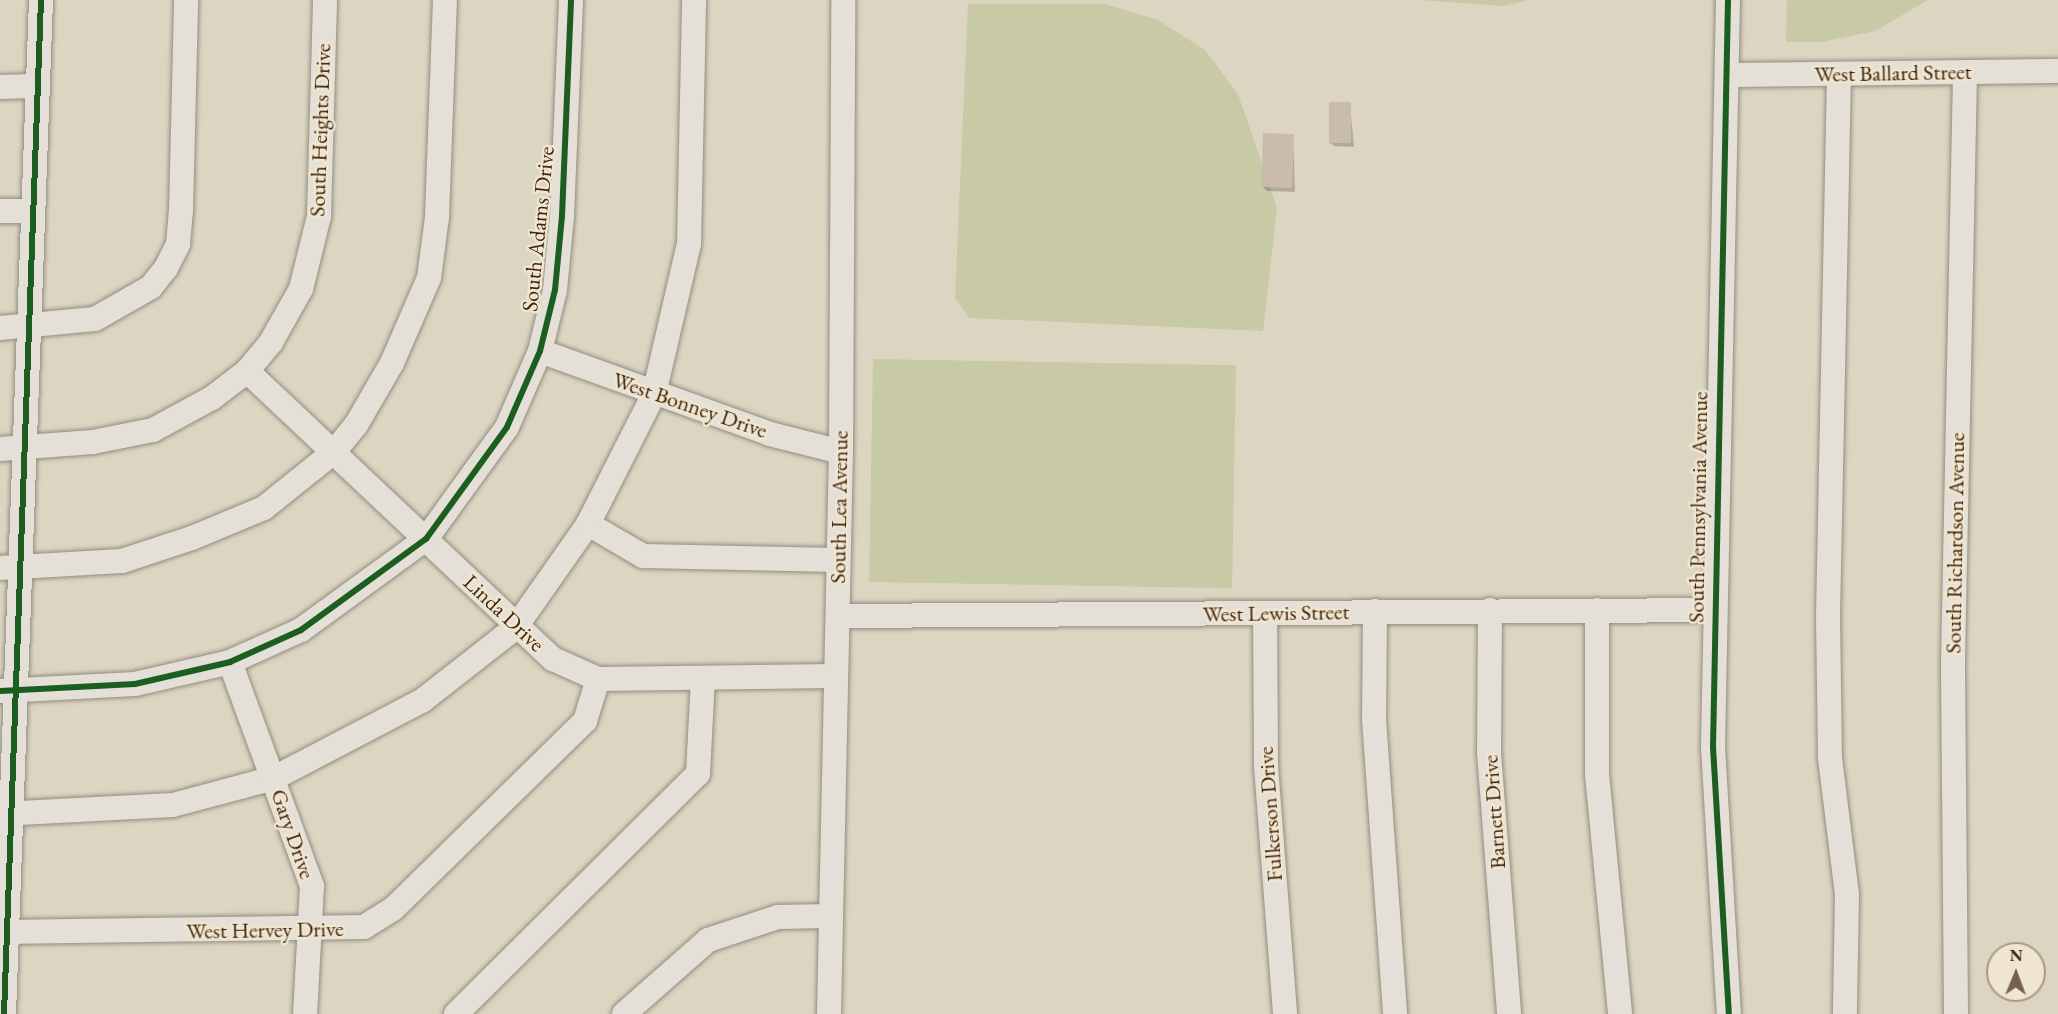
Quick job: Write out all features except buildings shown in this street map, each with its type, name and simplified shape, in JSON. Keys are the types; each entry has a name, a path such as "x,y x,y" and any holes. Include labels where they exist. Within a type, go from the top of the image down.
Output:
{"street":[{"path":"4,1014 4,814 10,568 25,448 41,0"},
{"path":"0,328 95,319 124,306 151,287 178,244 186,0"},
{"name":"South Heights Drive","path":"0,449 25,448 153,430 247,371 301,289 319,216 325,0"},
{"path":"10,568 122,561 192,538 264,508 334,452 392,363 429,279 436,217 445,0"},
{"name":"South Adams Drive","path":"7,691 135,684 230,662 301,630 426,539 507,427 540,351 555,290 562,216 571,0"},
{"path":"4,814 173,805 274,778 423,700 515,628 588,524 654,394 689,244 694,0"},
{"name":"South Lea Avenue","path":"828,1014 834,676 838,616 837,560 841,452 843,0"},
{"name":"South Pennsylvania Avenue","path":"1728,0 1713,610 1716,830 1729,1014"},
{"name":"West Ballard Street","path":"1727,75 2058,71"},
{"name":"South Richardson Avenue","path":"1956,1014 1953,662 1965,72"},
{"path":"1839,74 1828,615 1830,758 1847,894 1845,1014"},
{"path":"0,87 38,86"},
{"path":"0,211 33,211"},
{"name":"West Bonney Drive","path":"540,351 654,394 841,452"},
{"name":"Linda Drive","path":"247,371 426,539 515,628 553,659 598,679 834,676"},
{"path":"588,524 643,556 837,560"},
{"name":"Barnett Drive","path":"1490,610 1489,752 1509,1014"},
{"path":"1597,610 1597,774 1620,1014"},
{"name":"West Lewis Street","path":"838,616 1713,610"},
{"path":"1375,611 1374,719 1395,1014"},
{"name":"Fulkerson Drive","path":"1265,613 1266,766 1285,1014"},
{"name":"Gary Drive","path":"230,662 312,886 312,931 305,1014"},
{"name":"West Hervey Drive","path":"3,932 312,931 364,927 393,909 585,721 598,679"},
{"path":"456,1014 698,774 703,679"},
{"path":"624,1014 708,940 778,917 830,916"}],"green space":[{"path":"1421,0 1528,0 1503,6"},
{"path":"1787,0 1928,0 1875,31 1821,42 1786,42"},
{"path":"968,4 1105,4 1158,20 1205,50 1238,94 1277,208 1263,331 969,318 955,298"},
{"path":"873,359 1236,365 1232,588 869,582"}],"cycle path":[{"path":"4,1014 41,0"},
{"path":"0,691 135,684 230,662 301,630 426,539 507,427 540,351 555,290 562,216 571,0"},
{"path":"1728,0 1713,747 1729,1014"}]}
